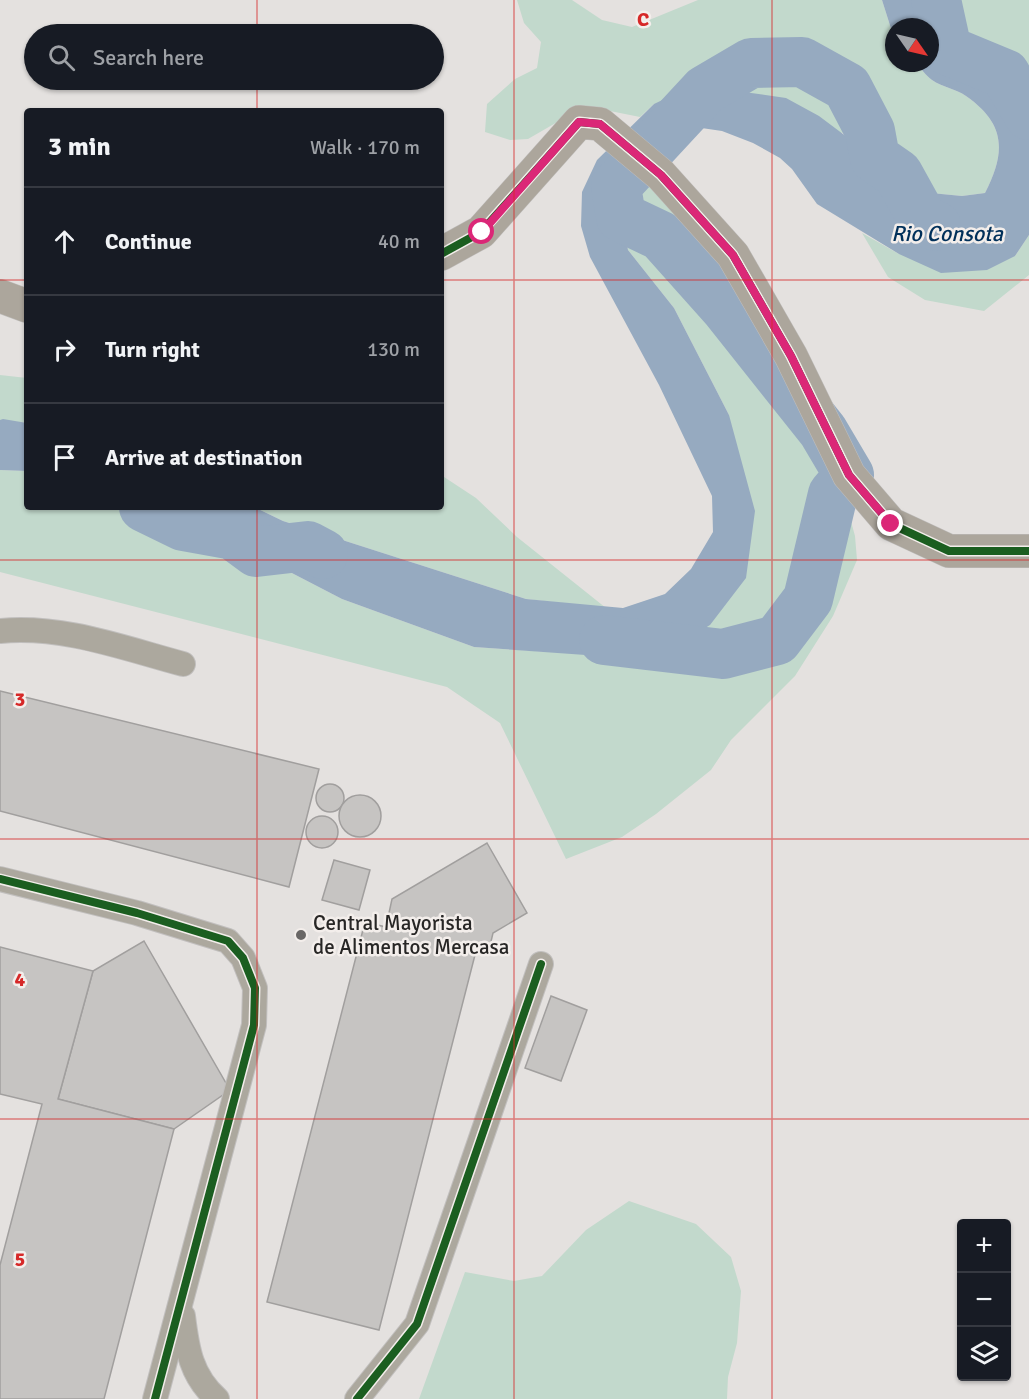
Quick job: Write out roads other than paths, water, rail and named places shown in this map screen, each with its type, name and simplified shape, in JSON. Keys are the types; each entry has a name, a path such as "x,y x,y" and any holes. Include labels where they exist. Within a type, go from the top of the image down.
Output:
{"street":[{"path":"444,252 482,232 579,122 600,124 661,175 733,255 791,356 849,475 891,524 949,551 1029,551"},
{"path":"0,296 24,305"},
{"path":"0,631 44,630 72,634 183,664"},
{"path":"0,879 195,929 228,941 243,958 255,988 254,1025 182,1306 155,1399"},
{"path":"357,1399 364,1394 417,1324 541,964"},
{"path":"182,1306 188,1358 204,1388 217,1399"}],"water":[{"name":"Rio Consota","path":"882,0 941,0 947,50 1029,102 1029,235 1015,256 987,270 941,273 899,254 817,204 792,169 780,158 753,143 722,131 681,125 628,164 616,186 628,250 674,308 729,415 755,511 746,578 710,625 671,649 628,658 474,647 342,599 286,570 195,514 180,510 260,510 283,521 526,599 623,608 665,594 691,569 713,532 712,496 659,385 590,257 581,226 582,192 597,160 654,104 673,95 705,90 744,92 786,98 819,116 875,158 931,193 962,196 985,193 997,164 999,152 995,128 989,117 979,107 962,94 932,80 924,72 939,72 939,18 888,18"},
{"path":"0,420 24,422 24,471 0,470"}],"waterway":[{"path":"936,0 947,50 1005,74 1029,115"},
{"path":"604,640 723,654 777,640 808,599 833,494 849,475 823,431 726,309 661,236 621,217 616,186 705,90 751,63 802,62 847,87 870,131 875,158 898,174 924,221 936,226"},
{"path":"150,510 183,526 233,535 256,552 308,546 323,554"}],"place":[{"name":"Central Mayorista de Alimentos Mercasa","path":"301,935"}]}
